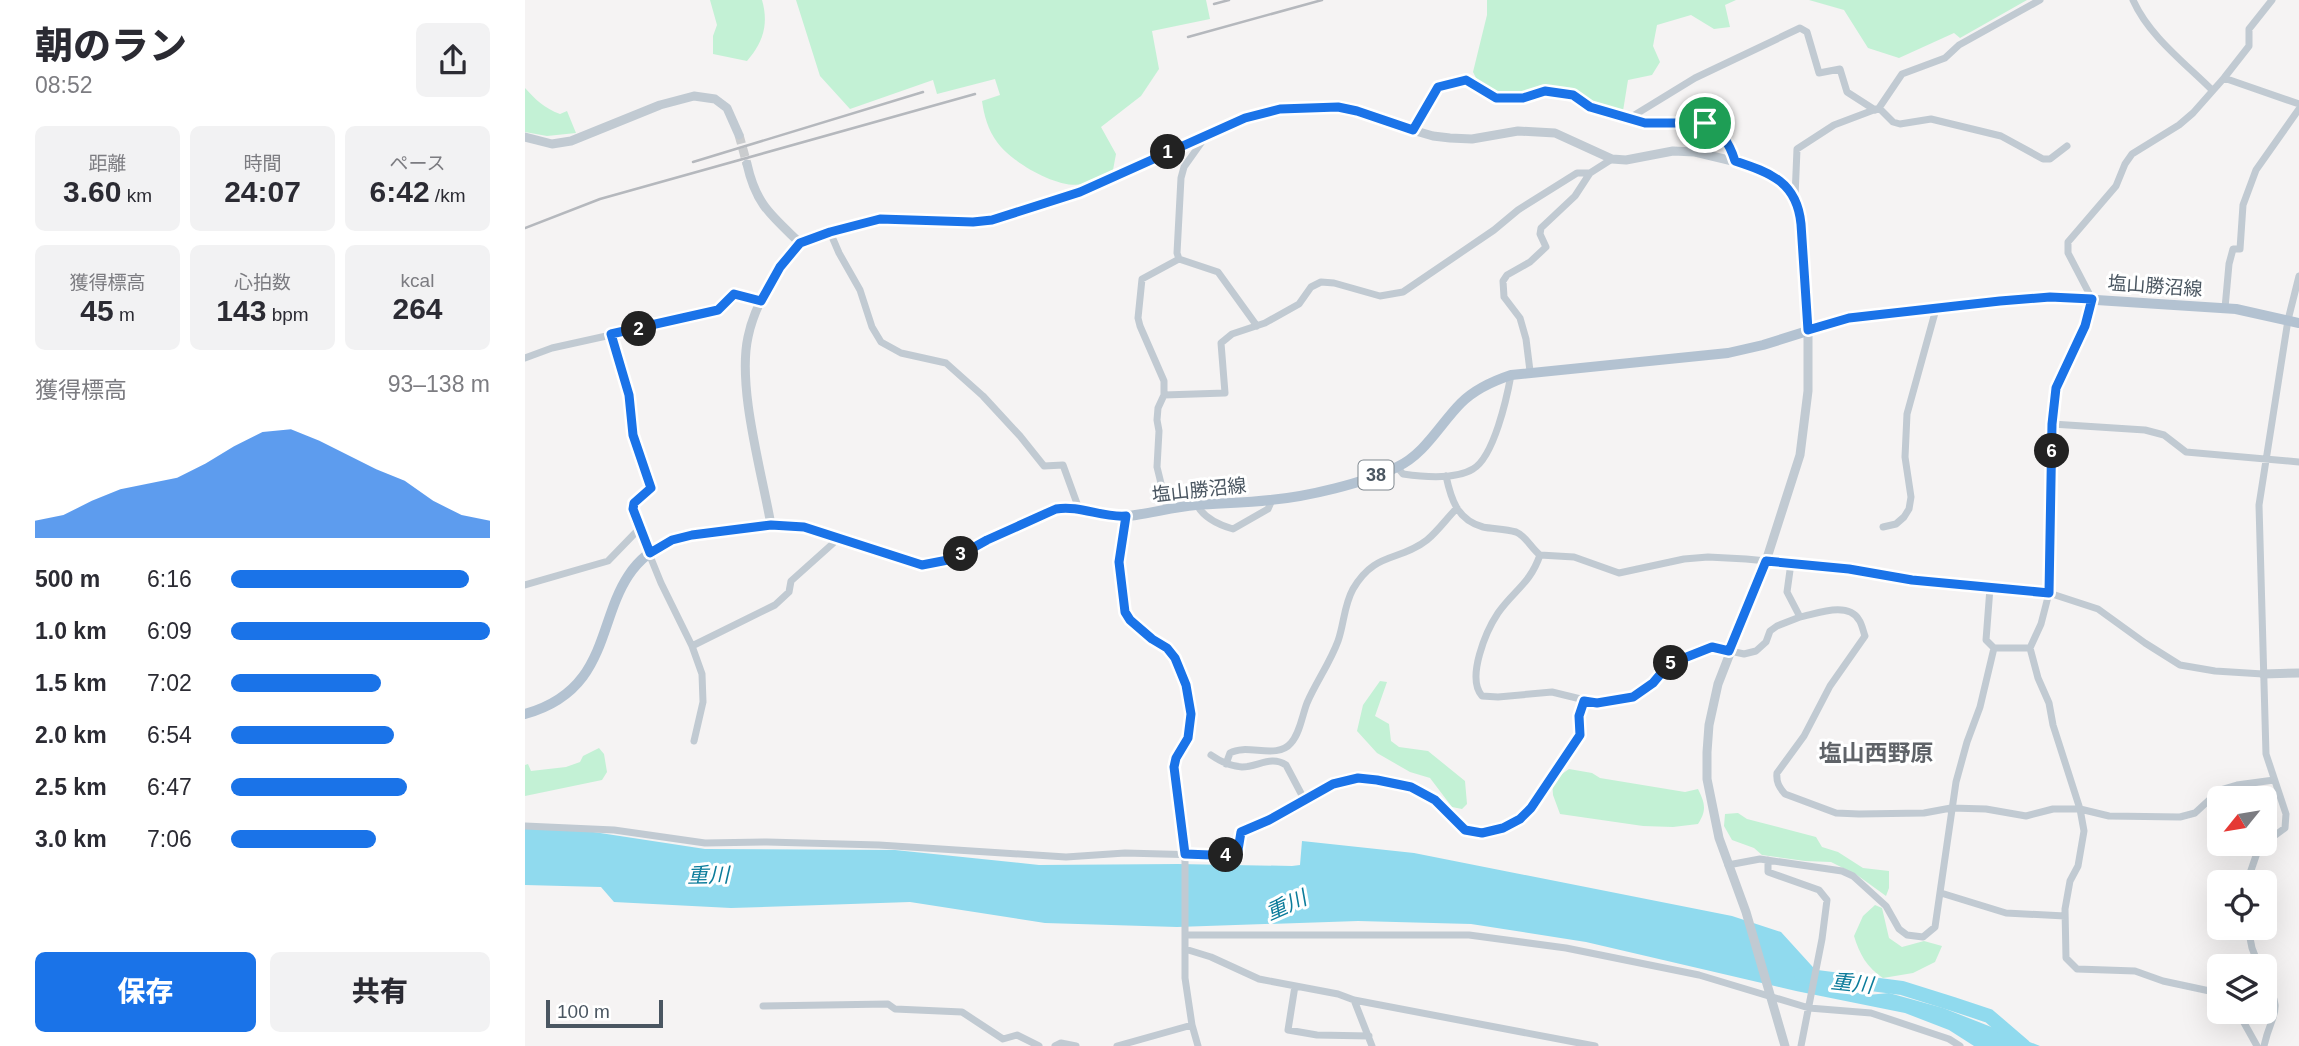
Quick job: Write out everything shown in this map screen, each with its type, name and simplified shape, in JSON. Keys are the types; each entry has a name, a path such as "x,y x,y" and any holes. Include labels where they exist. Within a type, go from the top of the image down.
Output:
{"main road":[{"name":"塩山勝沼線","path":"525,714 563,697 583,678 597,653 619,590 628,573 650,553 672,540 692,535 771,525 804,527 922,565 953,559 987,540 1056,509 1067,507 1105,516 1126,516 1167,508 1272,500 1361,480 1397,467 1423,448 1468,396 1511,374 1728,353 1849,318 2050,297 2225,308 2294,321"}],"street":[{"path":"1794,197 1797,149 1834,125 1877,109 1902,74 1945,58 1959,45 2040,0"},
{"path":"2133,0 2140,16 2212,90"},
{"path":"2207,990 2162,981 2135,971 2077,969 2066,958 2065,916 2070,881 2078,866 2084,831 2080,808 2053,725 2049,702 2038,678 2030,648 2041,624 2049,593 2052,424 2056,388 2085,326 2092,299 2068,253 2068,242 2116,186 2132,154 2179,125 2224,78 2249,46 2249,29 2272,0"},
{"path":"1628,119 1695,78 1800,28 1807,32 1818,73 1840,69 1847,92 1877,109 1893,122 1900,124 1931,119 2001,136 2043,159 2050,159 2067,146"},
{"path":"2224,78 2299,106 2256,170 2243,205 2240,249 2233,249 2229,264 2225,308"},
{"path":"1413,130 1438,87 1466,80 1496,98 1523,98 1545,91 1573,95 1590,107 1645,123 1705,123 1711,125 1731,147 1735,161"},
{"path":"525,137 552,144 571,141 660,105 694,96 715,99 727,108 739,135"},
{"path":"771,525 750,415 745,373 748,337 761,301 780,267 800,243 830,232 880,219 973,222 992,220 1080,192 1245,118 1280,109 1338,107 1433,136 1472,139 1518,131 1555,133 1612,159 1626,160 1673,150 1695,152 1735,161 1776,178 1787,186 1794,197 1800,217 1808,330 1808,391 1800,455 1766,561 1718,684 1709,725 1707,779 1728,865 1746,912 1785,1046"},
{"path":"1179,259 1177,253 1181,178 1184,167 1206,136"},
{"path":"1530,371 1520,318 1504,297 1503,281 1507,275 1530,262 1546,247 1540,234 1541,228 1575,196 1590,173 1612,159"},
{"path":"747,164 751,184 758,199 800,243"},
{"path":"1164,395 1225,393 1221,343 1232,334 1257,326 1299,304 1311,288 1321,282 1380,296 1403,292 1494,230 1518,210 1577,173 1590,173"},
{"path":"830,232 845,265 853,275 872,327 881,342 901,353 939,360 967,381 1020,436 1044,466 1063,465 1079,509"},
{"path":"1167,508 1157,467 1157,420 1158,408 1164,395 1164,381 1140,326 1142,279 1179,259 1218,272 1257,326"},
{"path":"2251,870 2259,847 2285,828 2286,814 2266,754 2259,505 2294,321 2299,276"},
{"path":"525,358 552,348 718,310 734,294 761,301"},
{"path":"1882,527 1896,524 1909,509 1911,498 1905,457 1907,414 1936,309"},
{"path":"611,334 629,395 633,435 651,488 634,503 633,509 660,583 692,646 702,674 703,702 694,741"},
{"name":"38","path":"1397,467 1403,474 1446,476 1475,468 1484,459 1506,405 1511,374"},
{"path":"2052,424 2145,430 2164,435 2186,452 2299,462"},
{"path":"1446,476 1451,498 1469,521 1481,526 1517,532 1540,555 1574,557 1619,573 1685,559 1708,557 1849,569 1912,580 2049,593 2098,609 2180,665 2215,671 2299,673"},
{"path":"1196,505 1202,514 1233,528 1268,509 1272,500"},
{"path":"1226,764 1230,753 1237,749 1280,750 1290,744 1307,702 1339,638 1341,623 1353,589 1371,566 1427,540 1457,508"},
{"path":"1126,516 1119,562 1125,612 1130,620 1167,648 1175,658 1186,685 1191,714 1188,738 1176,758 1174,767 1185,854 1185,978 1198,1046"},
{"path":"525,585 608,561 639,529"},
{"path":"692,646 775,605 789,592 791,581 839,538"},
{"path":"1540,555 1535,571 1497,613 1481,649 1476,671 1477,690 1488,697 1552,692 1597,703 1633,697 1653,683 1669,664 1712,647 1744,654 1756,651 1766,642 1770,631 1777,626 1800,617 1832,610 1851,612 1859,619 1865,636 1830,686 1804,736 1780,767 1777,780 1785,794 1836,813 1924,813 1951,808 1986,809 2025,816 2053,809 2080,808 2109,816 2180,817 2195,813 2220,790 2274,780"},
{"path":"1791,563 1787,592 1800,617"},
{"path":"1990,588 1986,640 1994,648 2030,648"},
{"path":"1728,865 1749,859 1768,860 1842,872 1853,876 1886,905 1899,929 1915,938 1923,937 1935,928 1951,808 1966,742 1980,707 1994,648"},
{"path":"525,825 614,830 705,843 879,845 1066,857 1125,853 1237,856 1241,832 1269,820 1333,784 1358,778 1411,787 1435,800 1465,830 1482,833 1503,828 1520,819 1531,808 1580,735 1579,716 1584,701"},
{"path":"1211,755 1226,764 1245,767 1273,760 1280,761 1286,765 1304,799"},
{"path":"1768,860 1769,873 1819,890 1827,900 1801,1046"},
{"path":"1941,893 2006,913 2065,916"},
{"path":"1185,935 1469,936 1566,948 1699,975 1810,1007 1871,1013 1949,1039 1959,1046"},
{"path":"1185,949 1211,957 1259,979 1595,1046"},
{"path":"1295,986 1288,1030 1317,1035 1369,1036"},
{"path":"1354,999 1372,1046"},
{"path":"763,1006 888,1004 895,1009 962,1012 1003,1039 1017,1035 1039,1046"},
{"path":"2246,1024 2257,1046"},
{"path":"2264,1046 2272,1024"},
{"path":"1117,1046 1192,1025"},
{"path":"1055,1046 1061,1043 1076,1046"}],"green space":[{"path":"710,0 762,0 765,25 761,40 747,61 713,54 713,36 717,25"},
{"path":"796,0 1206,0 1210,19 1152,31 1159,69 1141,96 1101,127 1116,154 1113,170 1087,183 1073,185 1036,173 1013,158 997,142 987,122 982,101 1000,95 995,79 937,94 933,80 850,109 820,76"},
{"path":"1487,0 1736,0 1725,5 1730,27 1714,29 1691,15 1657,25 1653,46 1660,62 1652,75 1628,80 1623,111 1596,105 1575,90 1539,87 1522,96 1492,93 1473,72 1487,15"},
{"path":"1809,0 2027,0 1960,38 1954,33 1899,58 1868,48 1844,10"},
{"path":"525,88 549,109 560,114 567,111 576,133 547,136 525,132"},
{"path":"1380,681 1387,682 1375,716 1389,724 1391,741 1399,747 1428,751 1465,781 1467,804 1462,809 1452,807 1430,778 1410,772 1377,753 1357,731 1363,705"},
{"path":"599,748 604,754 607,772 602,780 525,796 525,765 528,764 531,771 566,767 580,762 583,756"},
{"path":"1569,769 1592,773 1600,778 1685,792 1698,789 1703,803 1703,815 1698,824 1673,827 1643,826 1560,814 1553,795 1552,781"},
{"path":"1738,813 1747,819 1816,837 1822,847 1838,852 1863,868 1889,871 1886,896 1857,875 1831,862 1762,855 1754,848 1732,840 1724,826 1725,814"},
{"path":"1875,905 1882,908 1889,938 1902,947 1924,941 1942,946 1935,962 1913,973 1883,978 1872,970 1861,954 1854,936 1863,916"}],"water":[{"path":"525,829 574,829 705,849 895,850 1039,865 1292,866 1300,865 1302,841 1414,853 1732,916 1781,932 1831,987 1868,995 1889,993 1943,1008 2040,1046 1974,1046 1949,1030 1905,1013 1796,991 1586,942 1471,924 1358,921 1177,927 1045,923 910,902 731,908 614,902 601,887 525,885"}],"waterway":[{"name":"重川","path":"1801,975 1902,988 1953,1004 1989,1016 2024,1046"}],"tunnel":[{"path":"739,135 747,164"}],"railway":[{"path":"1214,4 1229,0"},
{"path":"1188,37 1322,0"},
{"path":"693,162 923,92"},
{"path":"525,228 600,199 975,94"}],"district":[{"name":"塩山西野原","path":"1876,753"}],"route":[{"path":"1466,80 1496,98 1523,98 1545,91 1573,95 1590,107 1645,123 1705,123 1722,135 1731,147 1735,161 1763,171 1787,186 1800,209 1808,330 1849,318 2000,301 2050,297 2092,299 2085,326 2056,388 2052,424 2049,593 1912,580 1849,569 1766,561 1729,651 1712,647 1669,664 1645,690 1625,700 1597,703 1584,701 1579,716 1580,735 1531,808 1520,819 1503,828 1482,833 1465,830 1435,800 1411,787 1358,778 1333,784 1269,820 1241,832 1237,856 1185,854 1174,767 1176,758 1188,738 1191,714 1186,685 1175,658 1167,648 1152,639 1130,620 1125,612 1119,562 1126,516 1105,516 1067,507 1056,509 987,540 953,559 922,565 804,527 771,525 692,535 672,540 650,553 639,529 633,509 634,503 651,488 633,435 629,395 611,334 718,310 734,294 761,301 780,267 800,243 880,219 973,222 992,220 1080,192 1245,118 1280,109 1338,107 1413,130 1438,87 1466,80"}]}
